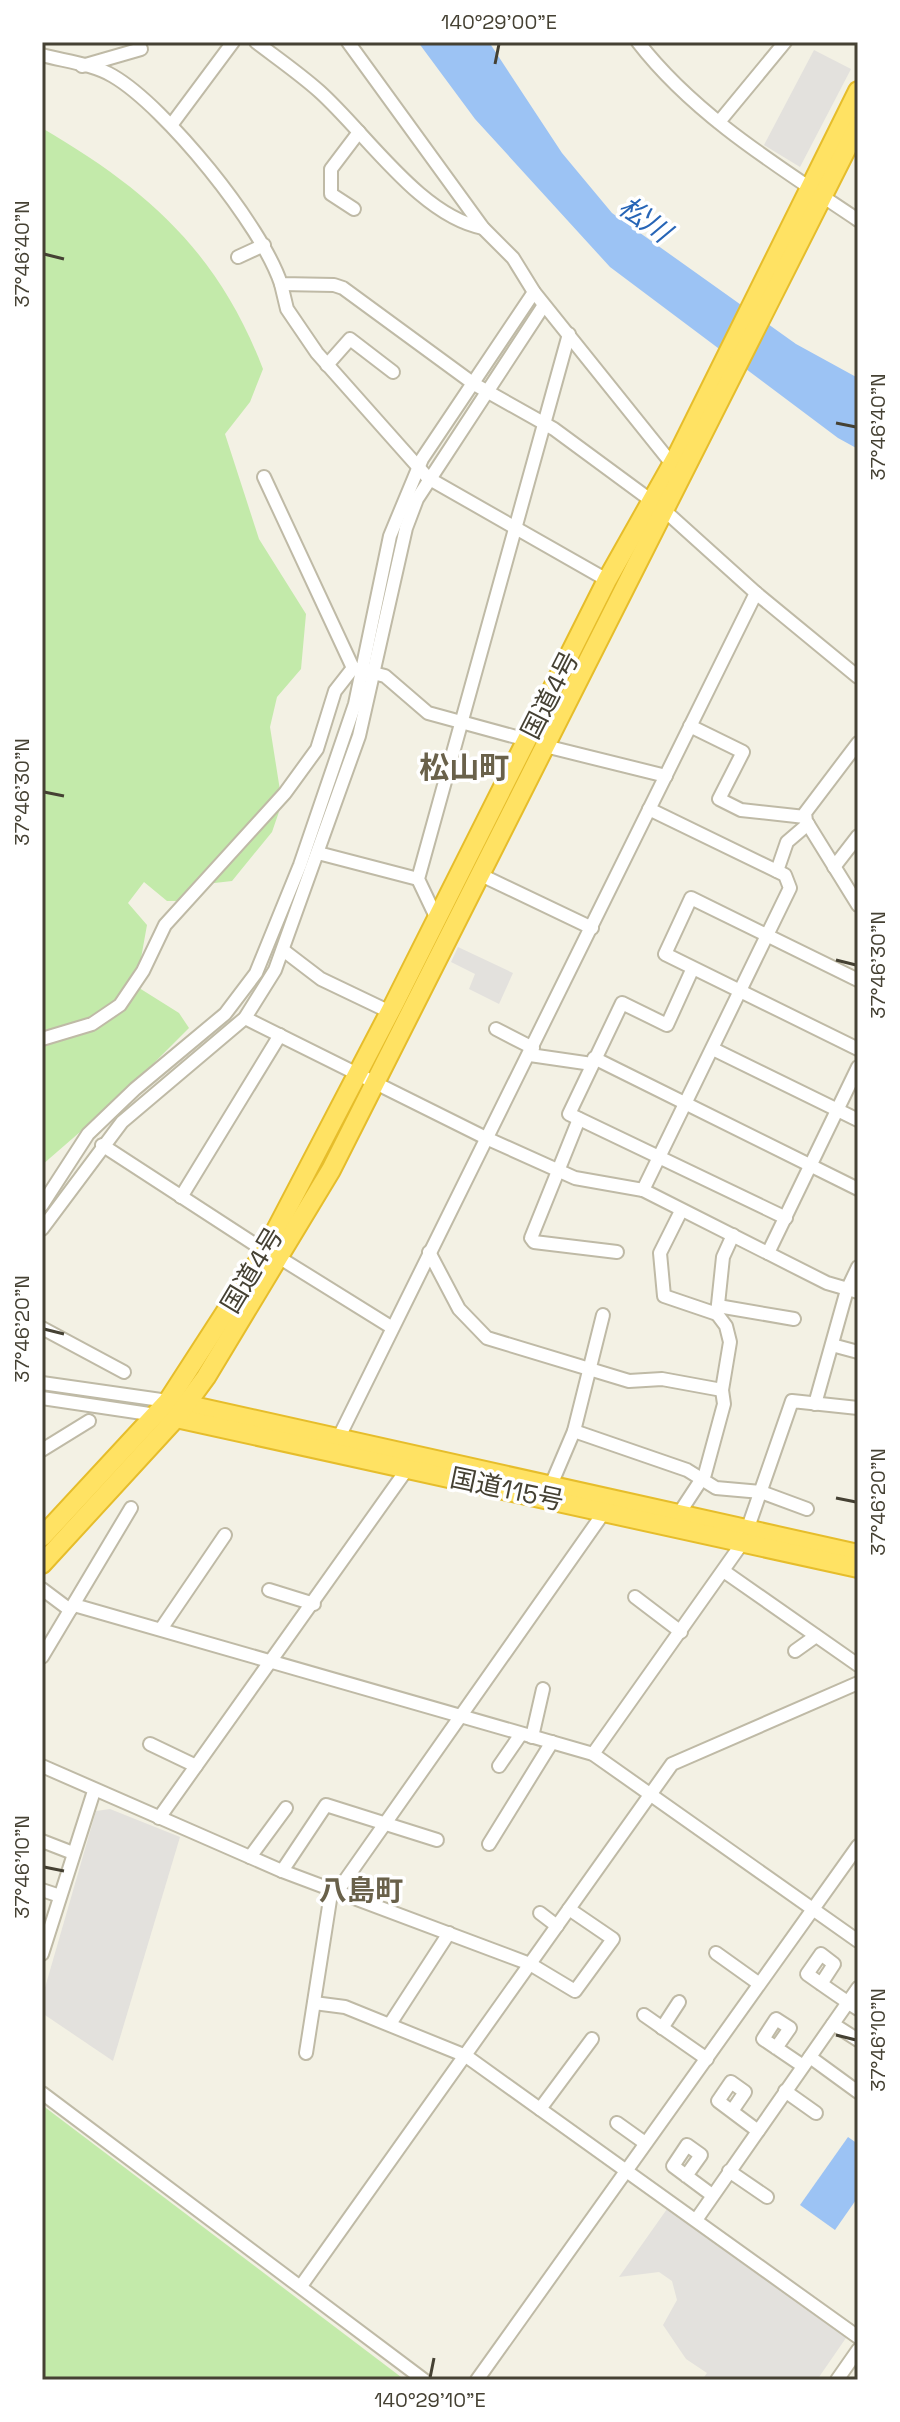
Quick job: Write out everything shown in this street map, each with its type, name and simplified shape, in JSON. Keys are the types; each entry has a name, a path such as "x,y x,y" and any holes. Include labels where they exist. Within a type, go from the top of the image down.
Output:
{"highway":[{"name":"国道4号","path":"815,196 858,91"},
{"name":"国道4号","path":"272,1254 437,919 536,743 815,196 858,126"},
{"name":"国道4号","path":"171,1409 272,1254 375,1084 481,875 607,580 658,506"},
{"name":"国道115号","path":"171,1409 339,1437 411,1461 551,1485 608,1504 680,1512 858,1568"},
{"name":"国道115号","path":"171,1409 746,1535 858,1554"},
{"path":"42,1537 171,1409"},
{"path":"42,1564 171,1409"}],"street":[{"path":"172,124 233,42"},
{"path":"256,42 319,91 447,214 467,225 483,228"},
{"path":"348,42 483,228 513,258 544,305 680,461"},
{"path":"638,42 662,74 719,122 815,196 858,220"},
{"path":"719,122 785,42"},
{"path":"82,66 141,49"},
{"path":"42,55 110,74 172,124 264,245 281,284 287,309 327,365 428,478 607,580"},
{"path":"354,209 331,194 331,169 359,132"},
{"path":"238,257 264,245"},
{"path":"281,284 343,288 474,384 554,429 658,506 756,593 858,677"},
{"path":"42,1229 102,1145 148,1097 245,1018 260,997 283,950 359,736 364,671 390,536 419,465 534,292"},
{"path":"42,1205 95,1126 225,1014 256,973 300,865 364,671 406,528 428,478 544,305"},
{"path":"437,919 418,879 459,722 569,334"},
{"path":"327,365 350,339 393,372"},
{"path":"264,477 364,671"},
{"path":"339,1437 391,1327 532,1052 756,593"},
{"path":"42,1039 92,1024 120,1005 143,971 165,925 285,793 317,749 335,691 364,671 385,676 428,713 666,776"},
{"path":"690,726 743,752 719,799 741,810 806,820"},
{"path":"858,743 805,813 806,820 858,905"},
{"path":"643,1190 790,888 785,875 649,809"},
{"path":"777,871 787,842 806,820"},
{"path":"834,867 858,836"},
{"path":"318,853 418,879"},
{"path":"481,875 592,928"},
{"path":"858,980 691,898 665,954 692,970 858,1049"},
{"path":"283,950 321,979 390,1012"},
{"path":"692,970 667,1025 622,1003 569,1114 786,1218"},
{"path":"245,1018 557,1170 575,1178 643,1190 852,1291"},
{"path":"496,1029 532,1052 593,1061 686,1101 858,1189"},
{"path":"181,1197 280,1035"},
{"path":"713,1049 858,1120"},
{"path":"768,1253 858,1067"},
{"path":"579,1119 531,1238 534,1242 617,1252"},
{"path":"102,1145 391,1327"},
{"path":"681,1211 660,1253 664,1296 718,1310 794,1319"},
{"path":"680,1512 700,1477 705,1474 724,1404 722,1390 730,1342 718,1310 723,1257 733,1235"},
{"path":"429,1252 459,1309 487,1338 629,1381 662,1379 722,1390"},
{"path":"815,1404 858,1267"},
{"path":"551,1485 574,1431 603,1315"},
{"path":"42,1328 124,1372"},
{"path":"832,1345 858,1352"},
{"path":"42,1383 171,1409"},
{"path":"42,1398 171,1409"},
{"path":"593,1754 725,1572 746,1535 792,1401 858,1408"},
{"path":"42,1450 89,1421"},
{"path":"574,1431 700,1477 716,1488 761,1492 807,1509"},
{"path":"159,1818 314,1604 411,1461"},
{"path":"306,2053 336,1888 387,1825 608,1504"},
{"path":"42,1657 131,1508"},
{"path":"161,1629 225,1535"},
{"path":"725,1572 858,1665"},
{"path":"42,1589 72,1607 161,1629 593,1754 858,1941"},
{"path":"269,1590 314,1604"},
{"path":"635,1597 681,1632"},
{"path":"795,1651 816,1636"},
{"path":"301,2286 672,1764 858,1683"},
{"path":"499,1766 526,1735 543,1689"},
{"path":"489,1844 552,1742"},
{"path":"150,1744 196,1766"},
{"path":"42,1766 282,1871 336,1888 530,1964 575,1991 613,1939 569,1909"},
{"path":"42,1954 94,1791"},
{"path":"282,1871 326,1805 437,1840"},
{"path":"250,1857 286,1808"},
{"path":"42,1841 73,1853"},
{"path":"477,2380 858,1846"},
{"path":"42,1890 60,1896"},
{"path":"540,1913 557,1926"},
{"path":"390,2024 449,1933"},
{"path":"716,1953 758,1983"},
{"path":"821,1984 853,2005"},
{"path":"696,2220 833,2024 853,2005 858,1988"},
{"path":"662,2028 679,2002"},
{"path":"314,2003 345,2007 466,2056 858,2337"},
{"path":"644,2015 707,2059"},
{"path":"833,2024 858,2040"},
{"path":"540,2109 592,2039"},
{"path":"776,2048 806,2061 858,2092"},
{"path":"785,2091 816,2113"},
{"path":"42,2093 424,2380"},
{"path":"732,2111 758,2131"},
{"path":"617,2123 645,2143"},
{"path":"729,2171 767,2197"},
{"path":"686,2176 712,2195"},
{"path":"837,2380 858,2350"}],"green space":[{"path":"42,128 115,175 175,228 201,258 245,328 263,369 250,402 225,434 259,539 306,614 301,669 277,697 270,727 282,803 272,832 232,881 197,885 180,901 167,901 144,882 128,903 147,925 136,986 179,1013 189,1028 118,1099 42,1165"},
{"path":"42,2105 405,2380 42,2380"}],"shaded area":[{"path":"814,50 851,69 800,167 764,145"},
{"path":"458,947 513,973 499,1004 469,989 475,974 451,962"},
{"path":"110,1809 180,1837 113,2061 42,2013 42,1998 96,1811"},
{"path":"667,2209 848,2335 817,2380 702,2380 707,2373 686,2359 663,2325 677,2300 672,2281 659,2272 619,2277"}],"water":[{"path":"418,42 489,42 562,153 612,213 796,344 858,378 858,449 838,438 610,267 475,119"},
{"path":"848,2137 858,2144 858,2197 835,2230 800,2205"}],"district":[{"name":"松山町","path":"464,767"},
{"name":"八島町","path":"361,1890"}],"water label":[{"name":"松川","path":"645,219"}]}
